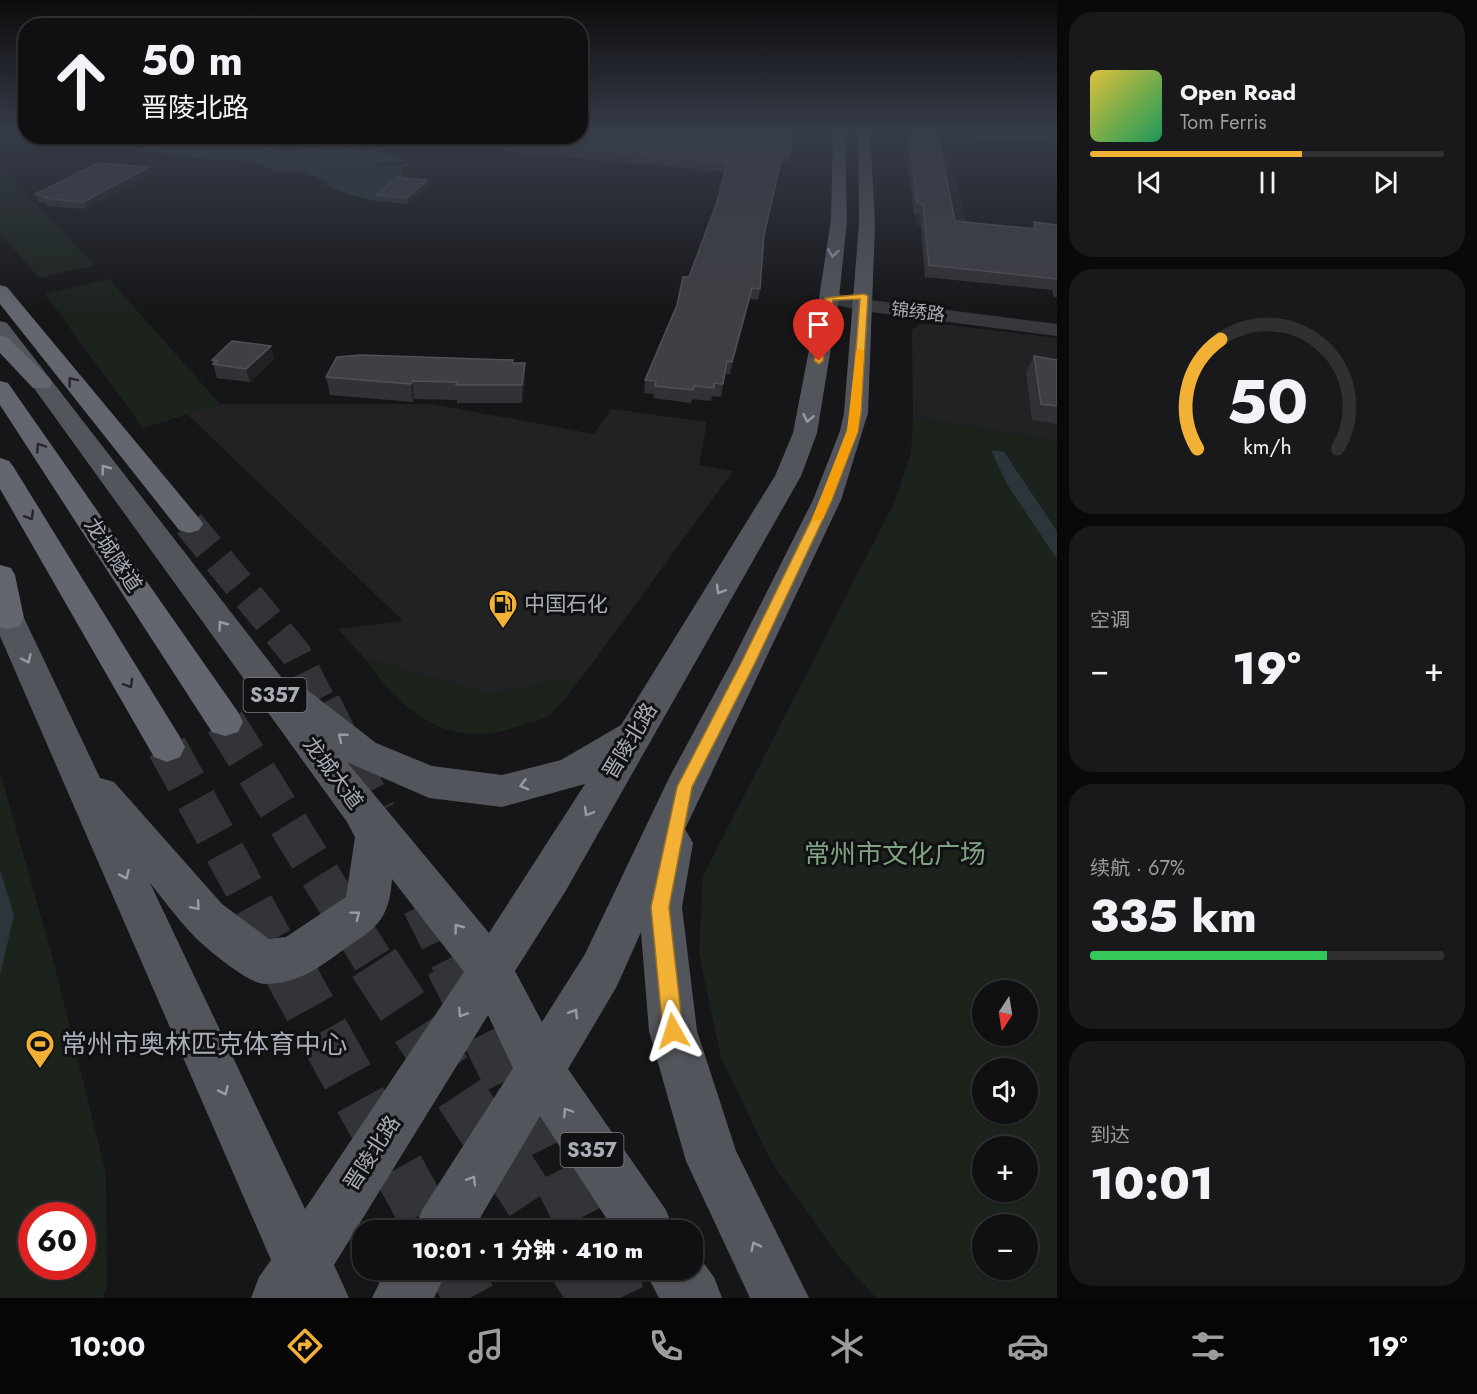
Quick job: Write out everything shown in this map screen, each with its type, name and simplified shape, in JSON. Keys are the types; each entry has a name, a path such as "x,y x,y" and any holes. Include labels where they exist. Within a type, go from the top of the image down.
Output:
{"highway":[{"path":"0,291 189,524"},
{"path":"0,341 41,383"},
{"name":"龙城隧道","path":"0,388 225,722"},
{"path":"0,465 167,747"},
{"path":"0,575 4,613"}],"main road":[{"name":"晋陵北路","path":"448,1220 601,970 684,787 748,663 827,500 849,441 856,413 852,300 838,220 838,193"},
{"name":"晋陵北路","path":"300,1286 490,969 550,878 788,476 852,300 867,223 866,193"},
{"name":"龙城大道","path":"0,327 357,805 490,969 539,1069 639,1220"},
{"path":"4,613 76,765 300,1286"},
{"path":"250,662 363,754 429,782 502,791 571,773 633,735"},
{"path":"76,765 207,919 263,962 294,958 364,910 370,888 375,836 357,805"},
{"path":"684,787 660,907 673,1031 713,1161 780,1298"},
{"path":"401,1298 412,1280"},
{"path":"681,1280 693,1298"}],"street":[{"name":"锦绣路","path":"852,300 1057,320"},
{"name":"锦绣路","path":"852,300 1057,330"}],"shaded area":[{"path":"344,193 377,193 374,195 383,196 377,201"},
{"path":"911,193 959,193 968,231 917,226"},
{"path":"920,324 949,325 1057,338 1057,441 913,417 912,330"},
{"path":"221,404 432,404 594,434 611,409 707,422 699,465 733,471 583,676 490,694 364,658 338,629 403,621 187,414"},
{"path":"991,450 1004,452 1057,531 1057,559 1007,484"},
{"path":"0,870 14,915 0,975"}],"green space":[{"path":"0,193 25,193 95,265 39,278 0,233"},
{"path":"109,279 221,404 143,428 45,294"},
{"name":"常州市文化广场","path":"913,417 1057,441 1057,1298 876,1298 841,1259 772,1163 721,1058 699,953 703,876 894,503 911,453"},
{"path":"364,658 490,694 583,676 556,708 543,719 491,733 468,734 447,730 411,709 394,695"},
{"name":"常州市奥林匹克体育中心","path":"0,772 54,963 106,1174 107,1284 103,1298 0,1298"}],"building":[{"path":"101,193 83,202 44,198 47,197 35,194"},
{"path":"379,193 413,193 407,198 376,195"},
{"path":"719,193 774,193 764,235 760,289 752,288 732,362 727,361 723,384 714,383 714,388 694,386 693,390 655,386 656,381 645,380 677,305 683,277 689,277"},
{"path":"916,193 949,193 955,221 1036,229 1034,222 1057,225 1057,279 929,265 923,204 917,203"},
{"path":"232,341 271,346 246,369 213,364 217,361 212,360"},
{"path":"362,355 513,360 512,363 525,363 522,385 456,385 457,382 413,381 411,384 326,377 337,357"},
{"path":"1034,356 1057,360 1057,406 1041,404"}],"tunnel":[{"path":"189,524 296,654 322,705"},
{"path":"321,704 376,813"},
{"path":"225,722 375,964"},
{"path":"167,747 286,964"},
{"path":"422,905 452,964"},
{"path":"285,963 426,1220"},
{"path":"374,963 543,1220"},
{"path":"451,963 581,1220"},
{"path":"460,1280 470,1298"},
{"path":"583,1280 595,1298"},
{"path":"611,1280 620,1298"}],"slow traffic":[{"path":"817,519 827,500 852,431 856,413 860,351"}],"place":[{"name":"中国石化","path":"503,630"},
{"name":"常州市奥林匹克体育中心","path":"40,1070"}],"route":[{"path":"673,1031 660,907 684,787 748,663 827,500 852,431 856,413 864,296 829,298 819,361"}]}
